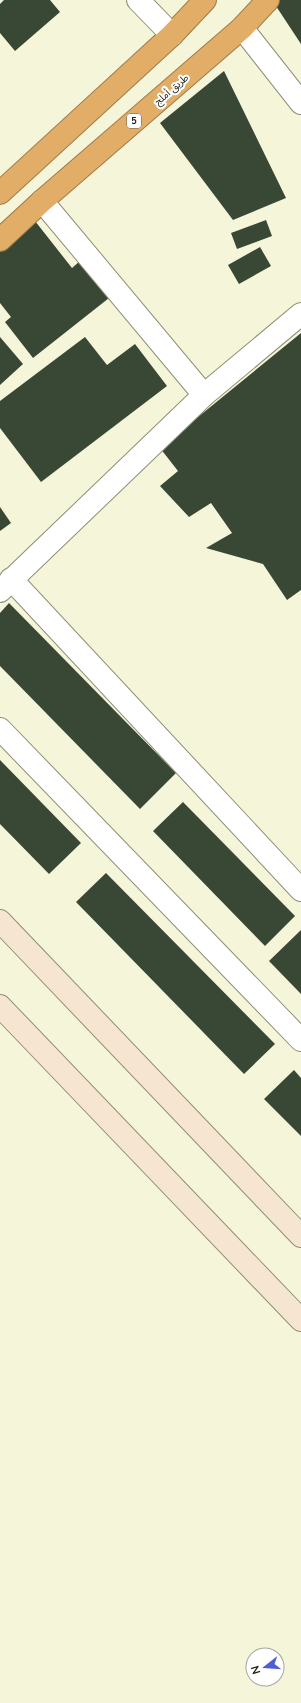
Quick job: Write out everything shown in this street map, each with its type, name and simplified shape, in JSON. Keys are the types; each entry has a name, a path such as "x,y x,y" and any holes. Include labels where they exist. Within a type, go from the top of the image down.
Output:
{"highway":[{"path":"0,193 172,35 205,0"},
{"name":"طريق أملج","path":"0,240 42,201 242,28 268,0"}],"street":[{"path":"138,0 172,35"},
{"path":"242,28 301,103"},
{"path":"42,201 204,395"},
{"path":"301,314 204,395 6,585 301,890"},
{"path":"0,729 301,1040"},
{"path":"0,921 301,1236"},
{"path":"0,1006 301,1320"}],"building":[{"path":"4,0 50,0 60,12 15,51 0,33 0,4"},
{"path":"272,0 301,0 301,44"},
{"path":"224,71 286,198 233,220 160,123"},
{"path":"266,220 272,236 237,249 231,233"},
{"path":"35,221 72,268 80,261 109,298 33,358 5,322 11,317 0,303 0,249"},
{"path":"260,247 271,266 239,284 228,265"},
{"path":"301,333 301,590 287,600 263,564 206,548 232,533 211,503 189,517 160,486 178,471 160,448"},
{"path":"0,337 23,364 0,385"},
{"path":"85,337 107,365 135,344 167,386 41,482 0,428 0,401"},
{"path":"0,507 11,523 0,531"},
{"path":"9,603 176,773 140,809 0,666 0,613"},
{"path":"0,760 81,843 49,874 0,824"},
{"path":"183,802 295,916 265,946 153,831"},
{"path":"106,873 275,1044 244,1074 76,902"},
{"path":"301,930 301,994 269,961"},
{"path":"294,1070 301,1078 301,1136 264,1099"}]}
